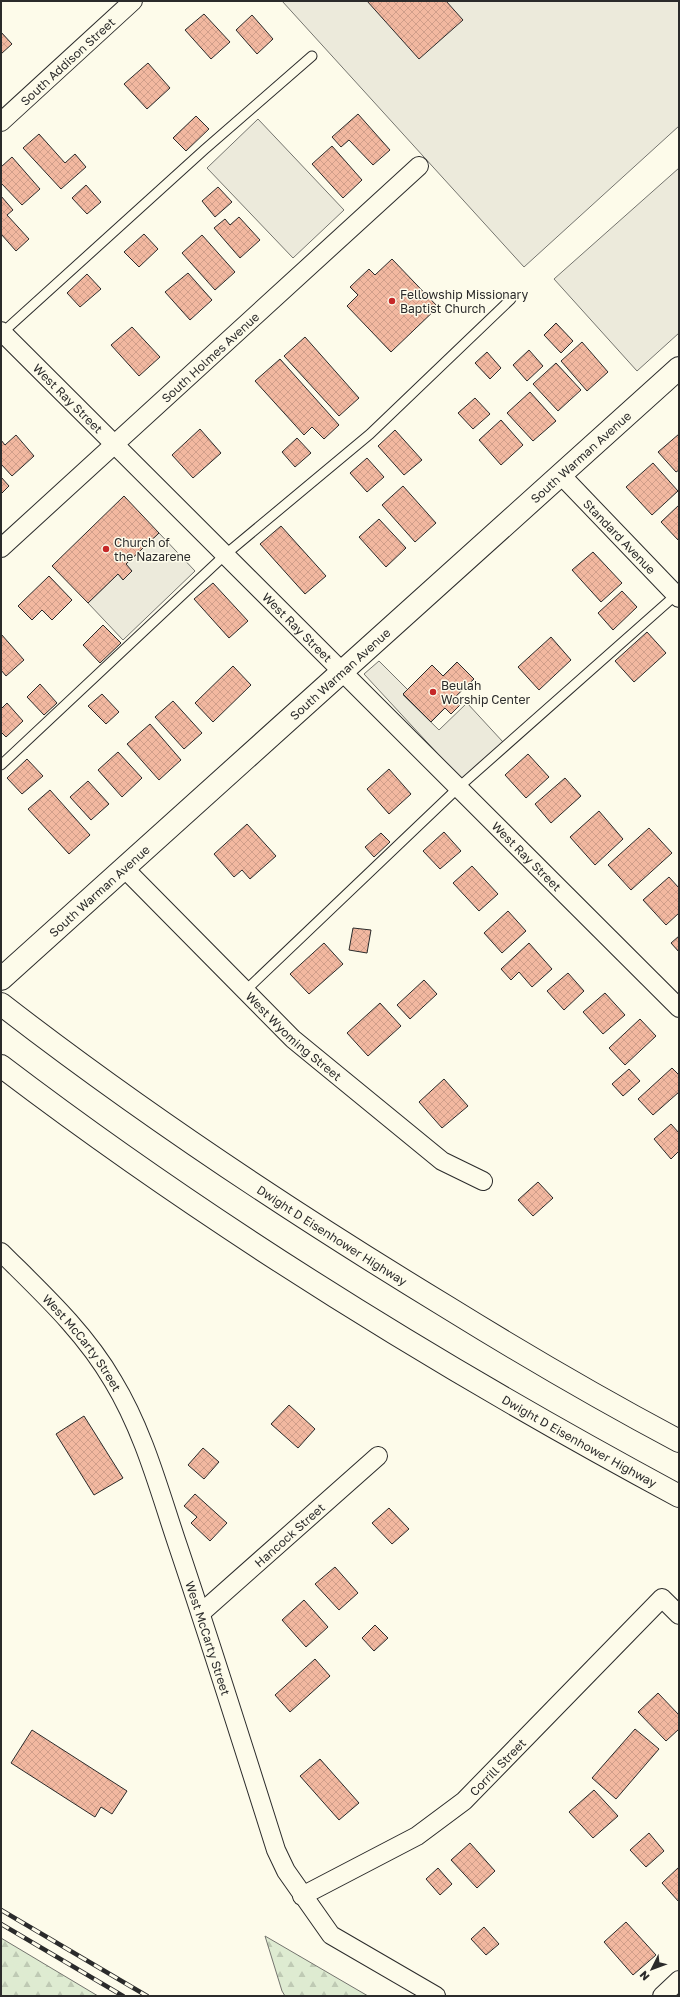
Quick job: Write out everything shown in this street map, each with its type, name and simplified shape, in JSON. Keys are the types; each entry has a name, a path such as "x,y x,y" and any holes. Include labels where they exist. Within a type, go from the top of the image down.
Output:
{"main road":[{"name":"South Warman Avenue","path":"1,979 679,368"},
{"name":"Dwight D Eisenhower Highway","path":"1,1004 29,1026 209,1154 389,1272 517,1350 679,1441"},
{"name":"Dwight D Eisenhower Highway","path":"1,1066 118,1151 293,1270 523,1410 679,1496"}],"street":[{"name":"South Addison Street","path":"1,122 133,1"},
{"name":"South Holmes Avenue","path":"1,548 419,166"},
{"name":"West Ray Street","path":"2,332 344,671 679,1008"},
{"name":"Standard Avenue","path":"561,475 678,595"},
{"name":"West Wyoming Street","path":"124,868 293,1039 442,1161 483,1182"},
{"name":"West McCarty Street","path":"1,1252 60,1310 86,1340 113,1380 127,1405 143,1441 201,1614 276,1850 286,1871 330,1934 436,1996"},
{"name":"Hancock Street","path":"201,1614 378,1456"},
{"name":"Corrill Street","path":"302,1896 417,1836 464,1801 662,1598 679,1615"},
{"path":"662,1996 679,1980"}],"lane":[{"path":"2,332 204,150 312,56"},
{"path":"1,765 226,554 370,434 511,299"},
{"path":"245,991 459,786 678,595"}],"green space":[{"path":"265,1936 368,1996 285,1996 282,1991"},
{"path":"1,1938 98,1996 1,1996"}],"shaded area":[{"path":"282,1 679,1 679,126 524,267"},
{"path":"258,119 344,210 293,258 207,168"},
{"path":"679,168 679,333 637,371 554,279"},
{"path":"159,533 195,571 123,640 88,603 118,574 123,579 126,564"},
{"path":"379,661 408,690 403,695 439,730 467,703 503,742 462,780 364,674"}],"building":[{"path":"367,1 446,1 463,20 419,59"},
{"path":"204,14 230,42 211,59 185,30"},
{"path":"252,15 273,39 257,54 236,30"},
{"path":"1,32 12,44 1,54"},
{"path":"148,63 170,88 147,109 124,84"},
{"path":"358,114 390,150 373,165 349,140 341,147 332,137"},
{"path":"196,116 209,129 186,151 173,138"},
{"path":"39,134 65,163 75,154 86,167 61,189 23,148"},
{"path":"332,146 362,180 343,198 312,164"},
{"path":"12,157 40,189 22,205 1,183 1,167"},
{"path":"86,185 101,202 87,214 72,198"},
{"path":"218,187 232,202 215,217 202,201"},
{"path":"1,196 13,210 7,215 29,239 16,251 1,234"},
{"path":"239,217 260,240 240,258 214,228 225,219 230,225"},
{"path":"144,234 158,249 139,267 124,252"},
{"path":"202,235 235,272 215,290 182,253"},
{"name":"Fellowship Missionary Baptist Church","path":"392,259 438,307 391,352 347,306 358,295 350,287 369,269 375,275"},
{"path":"188,273 212,300 190,320 165,292"},
{"path":"87,274 101,289 80,307 67,293"},
{"path":"556,323 573,341 561,353 544,335"},
{"path":"132,327 160,357 139,376 111,345"},
{"path":"305,337 359,398 339,416 284,356"},
{"path":"582,342 608,372 587,391 561,361"},
{"path":"529,350 543,366 527,381 513,365"},
{"path":"487,352 501,368 490,379 475,363"},
{"path":"280,359 339,425 324,439 312,427 304,435 255,381"},
{"path":"556,363 581,390 558,411 533,384"},
{"path":"530,392 556,421 533,441 507,413"},
{"path":"475,398 490,414 473,429 458,413"},
{"path":"501,420 523,445 501,465 479,440"},
{"path":"200,429 221,453 193,478 172,455"},
{"path":"395,430 422,460 404,475 378,446"},
{"path":"679,434 679,470 676,472 658,452"},
{"path":"16,435 34,456 12,476 1,464 1,440 5,445"},
{"path":"297,438 311,453 295,467 282,452"},
{"path":"367,458 384,477 367,492 350,473"},
{"path":"653,463 678,491 652,515 626,487"},
{"path":"1,477 9,486 1,494"},
{"path":"403,486 436,523 415,542 382,505"},
{"name":"Church of the Nazarene","path":"124,496 159,533 126,564 132,571 123,580 118,574 88,603 52,566"},
{"path":"679,505 679,541 661,522"},
{"path":"379,519 406,548 386,567 359,537"},
{"path":"281,526 326,576 305,594 260,544"},
{"path":"593,552 622,583 601,602 572,570"},
{"path":"49,576 72,600 52,620 42,610 32,620 18,606"},
{"path":"213,583 248,621 229,638 194,599"},
{"path":"622,591 637,607 613,630 598,613"},
{"path":"103,625 121,643 100,663 83,645"},
{"path":"647,632 666,653 634,682 615,661"},
{"path":"1,634 24,660 6,676 1,670"},
{"path":"551,637 571,660 539,690 518,667"},
{"name":"Beulah Worship Center","path":"457,662 474,679 453,699 460,705 451,714 445,708 431,722 403,694 432,665 443,676"},
{"path":"233,666 251,685 213,722 195,703"},
{"path":"40,684 57,703 44,715 27,697"},
{"path":"102,694 119,712 106,724 88,706"},
{"path":"173,701 202,733 184,749 155,717"},
{"path":"7,703 23,721 6,737 1,732 1,709"},
{"path":"150,724 181,760 159,780 127,744"},
{"path":"118,752 142,778 122,797 98,770"},
{"path":"528,754 549,777 526,798 505,775"},
{"path":"27,759 43,776 22,794 7,778"},
{"path":"389,769 411,794 389,814 367,789"},
{"path":"565,778 581,796 551,823 535,804"},
{"path":"88,781 109,804 91,820 70,797"},
{"path":"50,790 90,835 69,854 28,809"},
{"path":"599,811 623,839 595,865 570,837"},
{"path":"247,824 276,856 250,879 242,870 234,877 214,854"},
{"path":"649,828 672,853 631,890 608,865"},
{"path":"444,832 461,851 440,869 423,851"},
{"path":"381,833 390,842 374,857 365,847"},
{"path":"472,866 498,894 479,911 453,883"},
{"path":"669,877 679,888 679,913 666,925 643,900"},
{"path":"508,911 526,931 502,953 484,933"},
{"path":"353,928 371,930 367,953 349,950"},
{"path":"679,936 679,952 671,943"},
{"path":"324,943 343,964 309,994 290,974"},
{"path":"529,943 552,969 532,987 519,972 511,980 501,969"},
{"path":"568,973 584,991 564,1010 547,991"},
{"path":"424,980 437,994 410,1019 397,1005"},
{"path":"605,993 625,1015 603,1034 583,1012"},
{"path":"380,1003 401,1026 368,1056 347,1033"},
{"path":"640,1019 656,1036 625,1065 609,1048"},
{"path":"672,1068 679,1075 679,1092 653,1115 638,1099"},
{"path":"629,1069 640,1081 623,1096 612,1084"},
{"path":"444,1079 468,1106 442,1128 419,1102"},
{"path":"671,1124 679,1133 679,1151 671,1159 654,1139"},
{"path":"538,1182 553,1198 533,1216 518,1200"},
{"path":"289,1405 315,1429 298,1448 271,1424"},
{"path":"84,1416 123,1478 94,1495 56,1434"},
{"path":"203,1448 219,1462 204,1479 188,1465"},
{"path":"195,1494 227,1523 210,1541 191,1523 197,1517 184,1506"},
{"path":"389,1508 409,1529 392,1544 372,1523"},
{"path":"335,1567 358,1593 339,1610 315,1584"},
{"path":"304,1600 328,1627 306,1647 282,1620"},
{"path":"375,1625 388,1638 374,1651 362,1638"},
{"path":"315,1659 330,1676 290,1712 275,1695"},
{"path":"658,1693 679,1715 679,1729 666,1741 638,1712"},
{"path":"635,1729 659,1749 616,1799 592,1778"},
{"path":"32,1730 127,1791 112,1814 101,1807 95,1817 11,1763"},
{"path":"320,1759 359,1803 339,1820 300,1776"},
{"path":"594,1790 618,1816 593,1838 569,1812"},
{"path":"649,1833 664,1851 646,1867 630,1850"},
{"path":"470,1843 495,1871 477,1888 451,1860"},
{"path":"679,1867 679,1902 662,1883"},
{"path":"438,1868 452,1884 440,1895 426,1879"},
{"path":"626,1922 656,1955 633,1975 604,1942"},
{"path":"484,1927 499,1944 486,1955 471,1939"}],"railway":[{"path":"1,1910 147,1996"},
{"path":"1,1924 123,1996"}],"place":[{"name":"Fellowship Missionary Baptist Church","path":"392,301"},
{"name":"Church of the Nazarene","path":"106,549"},
{"name":"Beulah Worship Center","path":"433,692"}]}
